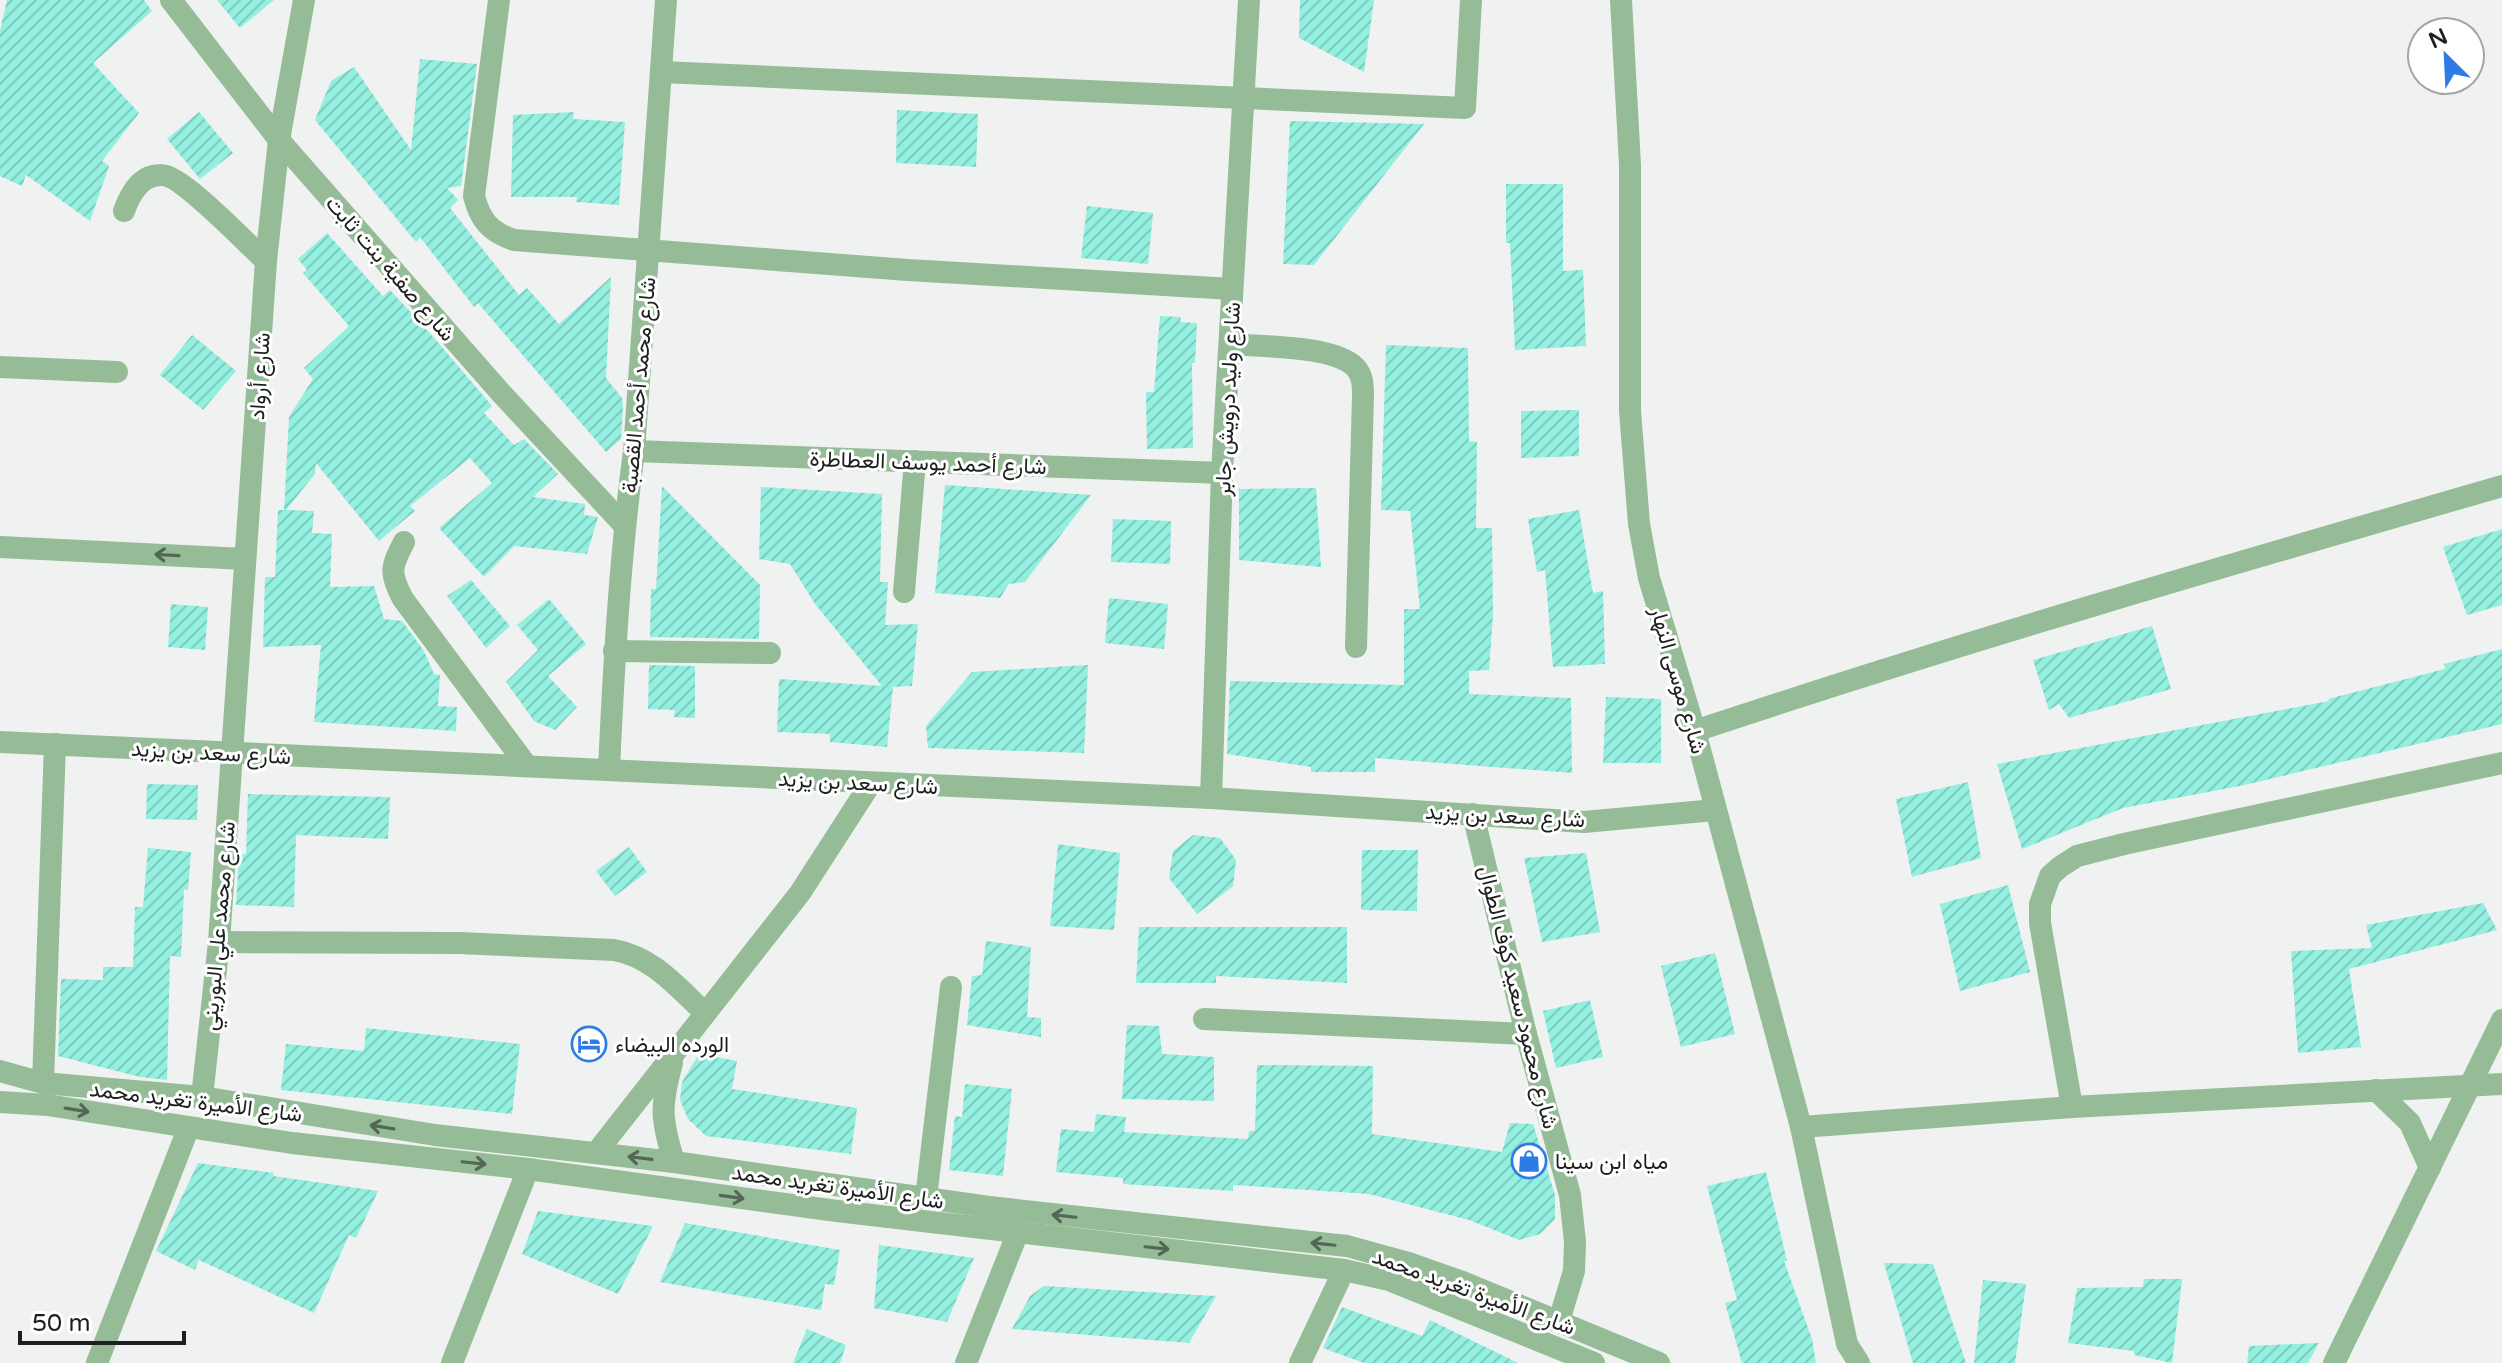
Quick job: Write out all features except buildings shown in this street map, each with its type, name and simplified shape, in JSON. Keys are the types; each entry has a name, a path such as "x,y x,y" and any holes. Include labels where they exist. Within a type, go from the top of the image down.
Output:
{"street":[{"name":"شارع صفية بنت ثابت","path":"171,0 279,140 501,393 624,525"},
{"name":"شارع أرواد","path":"231,754 266,261 279,140 304,0"},
{"path":"499,0 474,196 485,224 499,235 514,240 908,270 1232,289"},
{"name":"شارع محمد أحمد القصبة","path":"609,769 614,651 624,525 634,451 666,0"},
{"name":"شارع وليد درويش جابر","path":"1211,798 1222,473 1249,0"},
{"path":"662,72 1465,108 1471,0"},
{"name":"شارع موسى النهار","path":"1621,0 1630,165 1630,411 1639,524 1649,578 1695,731 1801,1127 1849,1357"},
{"path":"124,211 130,195 146,179 159,174 170,176 191,191 266,261"},
{"path":"1230,344 1319,352 1338,357 1355,367 1360,374 1363,384 1356,647"},
{"path":"0,367 117,372"},
{"name":"شارع أحمد يوسف العطاطرة","path":"634,451 1222,473"},
{"path":"904,592 915,461"},
{"path":"1695,731 2063,614 2502,486"},
{"path":"404,542 392,571 393,581 403,599 527,766"},
{"path":"0,547 245,559"},
{"path":"614,651 770,653"},
{"name":"شارع سعد بن يزيد","path":"0,742 1211,798 1584,822 1715,810"},
{"path":"43,1083 55,744"},
{"name":"شارع محمد علي البوريني","path":"202,1097 219,942 231,754"},
{"path":"2072,1107 2040,923 2043,890 2050,876 2060,867 2077,856 2124,844 2502,763"},
{"path":"596,1153 800,893 871,783"},
{"name":"شارع محمود سعيد كوف الطوال","path":"1473,814 1526,1034 1570,1195 1575,1242 1574,1271 1559,1321"},
{"path":"219,942 459,943 614,950 632,953 650,962 705,1013"},
{"path":"926,1198 951,987"},
{"path":"1204,1019 1526,1034"},
{"path":"2334,1363 2502,1020"},
{"path":"674,1162 662,1109 675,1052"},
{"name":"شارع الأميرة تغريد محمد","path":"0,1071 43,1083 202,1097 435,1135 674,1162 926,1198 1347,1246 1409,1263 1659,1363"},
{"path":"1801,1127 2072,1107 2502,1084"},
{"path":"2376,1090 2410,1123 2430,1168"},
{"name":"شارع الأميرة تغريد محمد","path":"0,1102 47,1105 292,1143 528,1169 837,1211 1344,1270 1389,1280 1594,1363"},
{"path":"97,1363 188,1129"},
{"path":"452,1363 528,1169"},
{"path":"966,1363 1018,1232"},
{"path":"1300,1363 1344,1270"}],"place":[{"name":"الورده البيضاء","path":"589,1044"},
{"name":"مياه ابن سينا","path":"1529,1161"}]}
